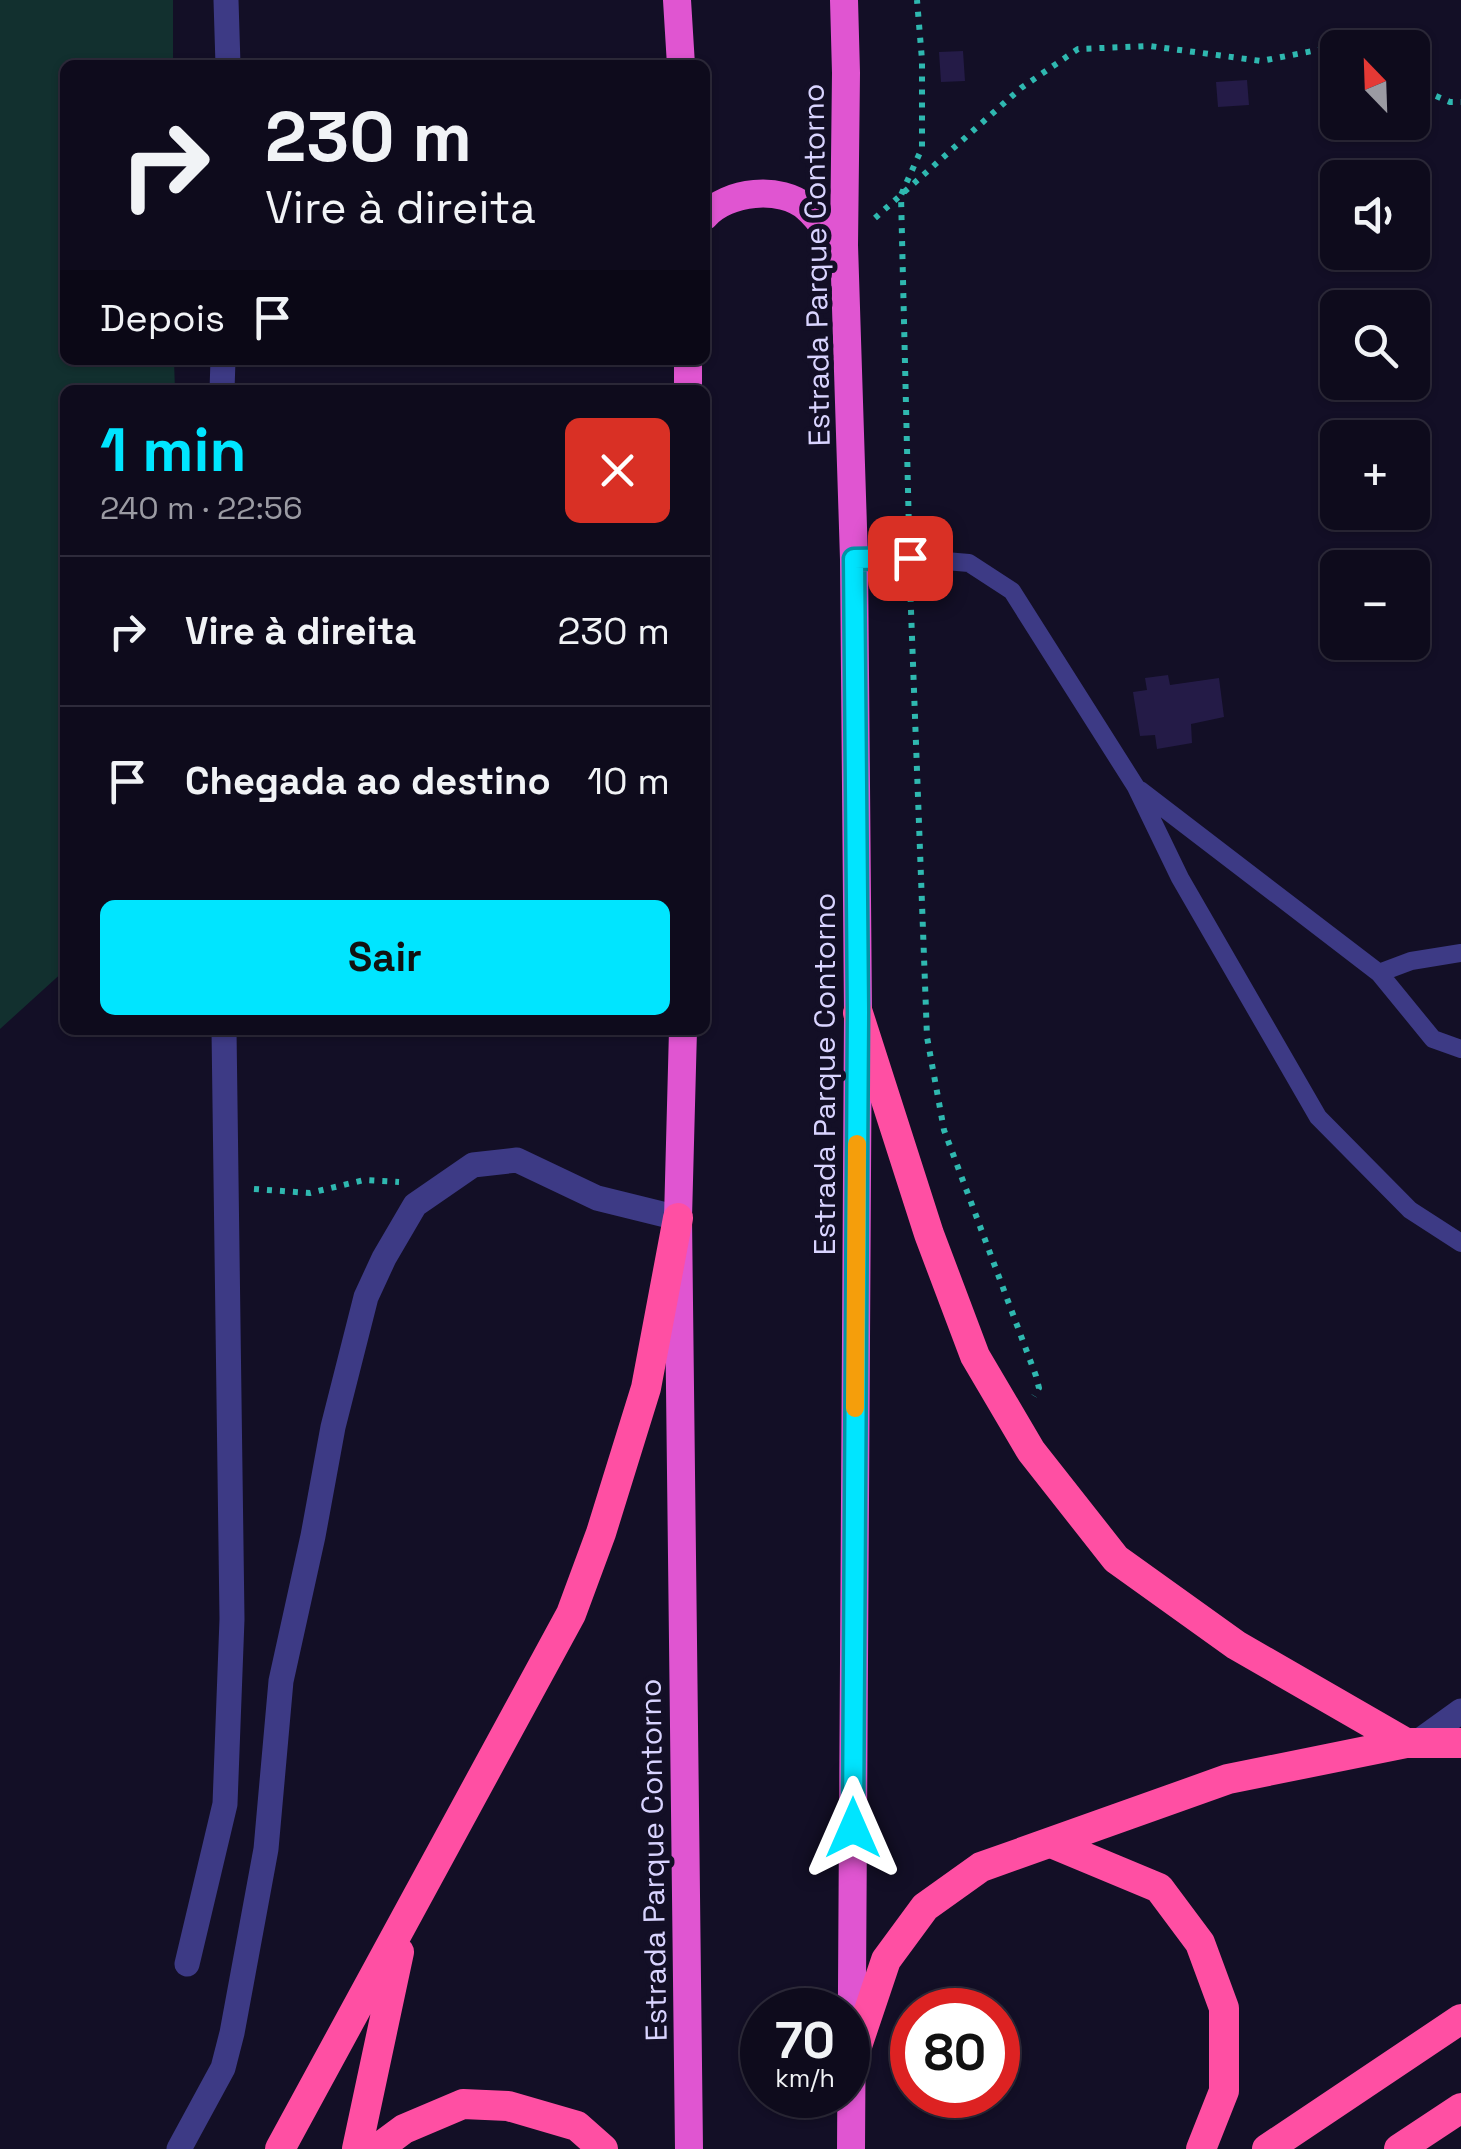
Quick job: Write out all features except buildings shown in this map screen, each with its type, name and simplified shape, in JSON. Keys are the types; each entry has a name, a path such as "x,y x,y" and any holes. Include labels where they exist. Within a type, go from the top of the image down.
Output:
{"highway":[{"path":"678,0 681,60"},
{"name":"Estrada Parque Contorno","path":"844,0 844,253 854,559 858,1012 852,1988"},
{"path":"710,210 745,195 776,194 805,206 844,253"},
{"path":"858,1012 929,1234 975,1356 1031,1451 1116,1558 1236,1645 1412,1742"},
{"name":"Estrada Parque Contorno","path":"683,1035 678,1218 689,2149"},
{"path":"280,2149 570,1614 601,1532 646,1388 678,1218"},
{"path":"870,2008 886,1960 925,1907 980,1867 1228,1779 1412,1742 1461,1743"},
{"path":"1051,1843 1159,1888 1200,1943 1224,2008 1224,2091 1201,2149"},
{"path":"357,2149 406,1920"},
{"path":"1267,2149 1461,2019"},
{"path":"377,2149 404,2130 463,2104 508,2106 577,2126 603,2149"},
{"path":"1399,2149 1461,2108"},
{"name":"Estrada Parque Contorno","path":"851,2118 851,2149"}],"street":[{"path":"226,0 228,60"},
{"path":"187,1964 225,1804 232,1619 224,1035"},
{"path":"179,2149 223,2068 232,2033 266,1849 282,1681 332,1427 366,1298 384,1258 414,1205 473,1165 517,1160 597,1198 678,1218"},
{"path":"1412,1742 1461,1710"}],"lane":[{"path":"854,559 969,563 1012,591 1136,786 1180,878 1318,1117 1410,1210 1461,1244"},
{"path":"1136,786 1379,973 1433,1039 1461,1049"},
{"path":"1379,973 1411,961 1461,953"}],"path":[{"path":"917,0 922,148 901,195 927,1037 944,1130 1039,1388 1032,1400 1011,1418"},
{"path":"844,253 901,195 1021,88 1078,49 1150,46 1261,61 1320,50"},
{"path":"1430,94 1461,102"},
{"path":"228,1182 282,1193 310,1193 364,1180 439,1188"}],"green space":[{"path":"0,0 173,0 173,60 60,60 60,365 174,365 175,385 60,385 60,975 0,1029"}],"slow traffic":[{"path":"855,1408 857,1144"}],"route":[{"path":"853,1828 858,1012 854,559 910,558"}]}
